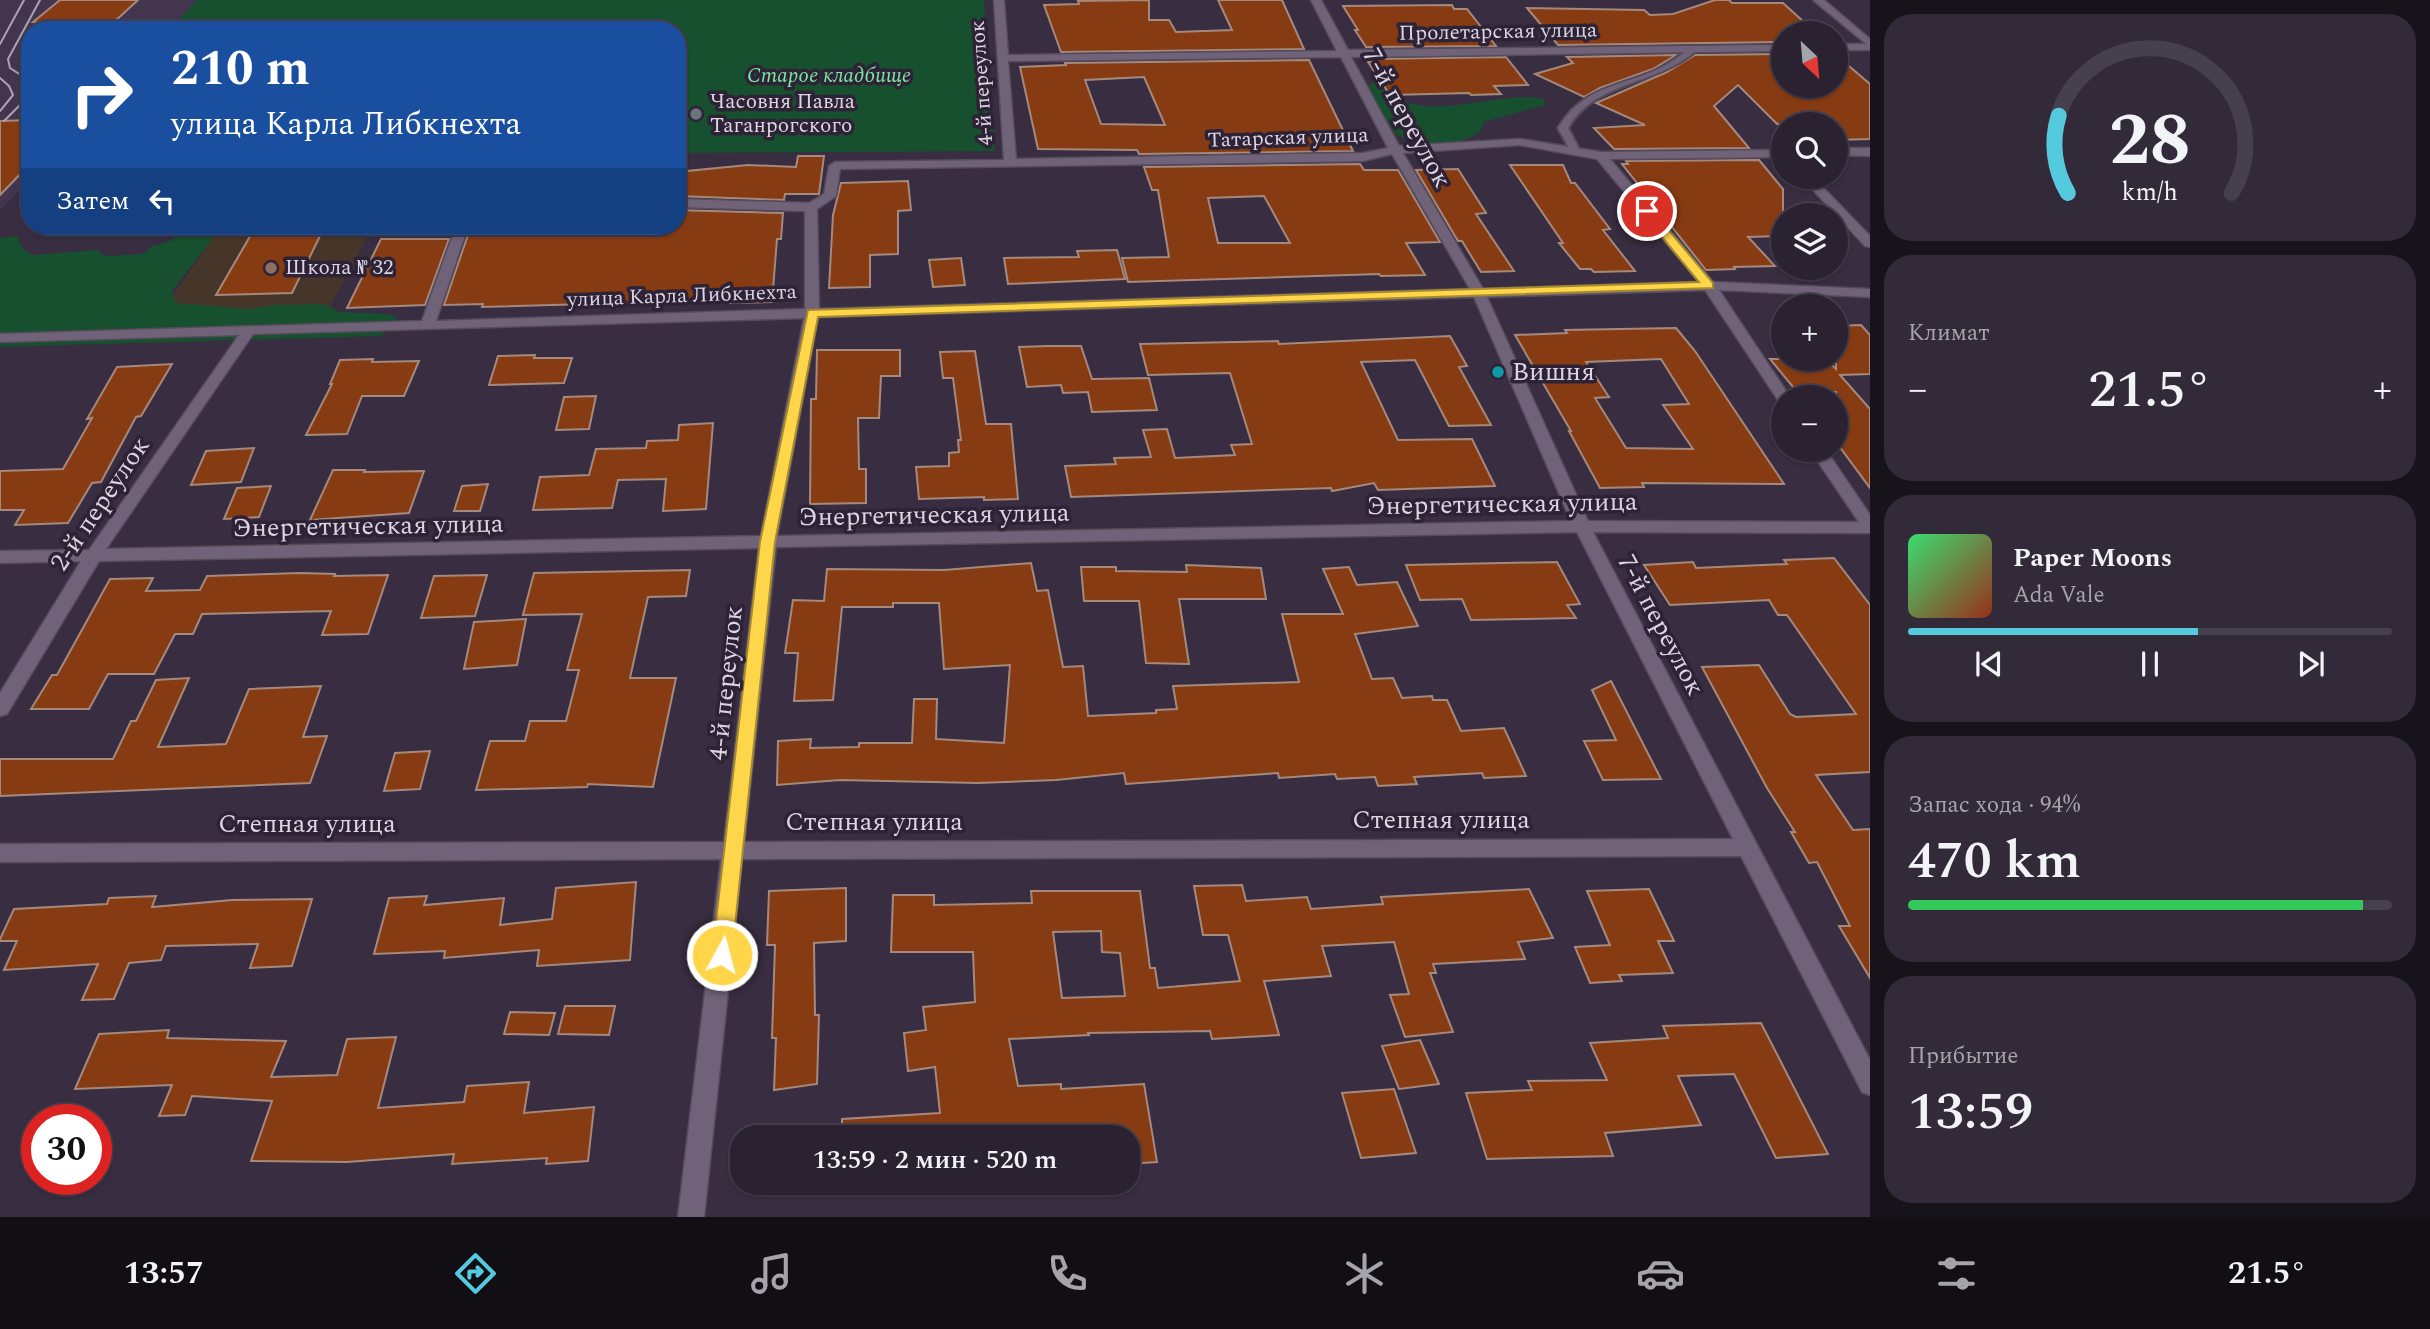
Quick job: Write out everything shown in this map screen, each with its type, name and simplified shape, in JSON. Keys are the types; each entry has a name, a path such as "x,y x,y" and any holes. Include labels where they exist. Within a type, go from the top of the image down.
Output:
{"street":[{"name":"4-й переулок","path":"999,0 1010,164"},
{"name":"7-й переулок","path":"1316,0 1395,150 1479,293 1582,526 1870,1084"},
{"path":"1818,0 1870,46"},
{"path":"1848,47 1870,46"},
{"name":"Пролетарская улица","path":"1003,58 1771,48"},
{"name":"Татарская улица","path":"811,207 830,196 835,166 1363,158 1395,150 1520,142 1601,156 1771,153"},
{"path":"1848,152 1870,152"},
{"path":"1601,156 1709,286 1775,385"},
{"path":"1818,189 1870,243"},
{"path":"686,203 811,207"},
{"name":"4-й переулок","path":"691,1217 768,542 812,313 811,207"},
{"path":"428,326 460,235"},
{"name":"улица Карла Либкнехта","path":"0,338 1709,286 1870,293"},
{"name":"2-й переулок","path":"0,709 93,556 249,330"},
{"path":"1826,462 1870,528"},
{"name":"Энергетическая улица","path":"0,557 1582,526 1870,528"},
{"name":"Степная улица","path":"0,853 1749,847"}],"lane":[{"path":"1576,151 1563,128 1569,115 1609,89 1658,72 1694,49"}],"shaded area":[{"path":"0,0 197,0 177,21 21,21 21,189 0,210"},
{"name":"Школа № 32","path":"215,235 368,235 328,311 161,313"}],"green space":[{"name":"Старое кладбище","path":"197,0 984,0 995,151 686,153 686,21 177,21"},
{"path":"1380,82 1396,97 1414,104 1456,105 1523,97 1544,99 1545,105 1483,122 1483,128 1475,134 1455,143 1421,144 1401,137 1386,122 1369,87 1370,83"},
{"path":"180,235 215,235 172,291 175,303 249,309 274,305 324,304 340,312 388,314 398,319 381,336 0,347 0,238 17,236 23,249 32,255 98,250 104,256 143,254 151,247"}],"building":[{"path":"60,0 138,0 115,21 34,21"},
{"path":"1149,0 1149,20 1169,20 1176,32 1232,30 1218,0 1282,0 1304,49 1061,52 1044,5 1079,4 1078,1"},
{"path":"1715,0 1729,0 1732,3 1783,3 1803,21 1771,21 1771,42 1558,45 1527,8 1644,10 1650,15 1673,14"},
{"path":"1452,5 1454,9 1467,9 1496,46 1366,47 1343,6"},
{"path":"1771,54 1771,98 1848,98 1848,65 1870,84 1870,139 1848,140 1848,112 1771,112 1771,118 1738,85 1714,106 1749,148 1614,149 1594,128 1645,125 1596,103 1667,72 1695,55"},
{"path":"1676,55 1653,69 1600,88 1584,97 1535,74 1573,63 1567,57"},
{"path":"1506,57 1528,85 1494,86 1501,94 1390,95 1368,62 1374,62 1373,59"},
{"path":"1309,60 1353,151 1139,154 1137,150 1038,149 1020,67 1066,65 1065,63","holes":["1144,77 1165,125 1101,124 1085,80"]},
{"path":"21,120 21,173 0,195 0,121"},
{"path":"798,156 824,156 819,194 785,194 784,200 686,196 686,171 748,165 796,167"},
{"path":"1759,160 1771,174 1771,189 1783,189 1783,203 1771,203 1771,236 1748,237 1771,262 1771,266 1706,270 1622,164 1628,164 1626,161"},
{"path":"1360,164 1364,170 1398,170 1440,242 1406,243 1425,275 1128,282 1122,258 1169,257 1158,190 1152,190 1144,167","holes":["1264,196 1290,243 1218,243 1208,198"]},
{"path":"1510,165 1563,165 1571,183 1575,183 1610,229 1603,230 1635,271 1594,272 1591,269 1580,269 1559,243 1563,243"},
{"path":"1458,169 1486,213 1476,214 1514,271 1481,272 1462,241 1458,241 1416,170"},
{"path":"908,181 911,210 898,211 898,254 870,255 870,287 829,288 833,215 841,183"},
{"path":"686,210 783,213 781,239 777,239 772,302 728,303 729,300 482,307 483,304 444,305 468,235 686,235"},
{"path":"251,235 321,235 292,293 216,295"},
{"path":"381,239 449,239 425,305 347,308"},
{"path":"1117,250 1125,279 1008,284 1004,258 1079,257 1077,251"},
{"path":"961,258 965,285 933,287 929,260"},
{"path":"1861,325 1870,335 1870,374 1840,375 1870,409 1870,488 1848,458 1848,385 1791,385 1780,371 1848,371 1848,326"},
{"path":"1676,328 1695,351 1784,484 1642,483 1644,487 1600,488 1571,431 1515,335 1567,333 1565,330","holes":["1661,359 1689,404 1663,405 1693,449 1626,448 1595,398 1609,397 1586,362"]},
{"path":"1450,336 1467,366 1459,367 1491,425 1449,426 1415,360 1361,362 1398,440 1472,439 1495,486 1378,490 1374,483 1332,491 1331,488 1071,497 1065,466 1116,464 1114,458 1151,457 1143,430 1167,429 1175,458 1235,455 1231,445 1252,444 1230,373 1148,375 1140,344 1278,341 1279,344"},
{"path":"1081,346 1092,379 1149,378 1157,410 1092,412 1088,392 1063,393 1061,385 1027,387 1019,347"},
{"path":"817,350 900,350 900,376 881,376 879,418 858,418 859,469 866,469 866,503 810,504 811,399 816,399"},
{"path":"975,351 986,424 1011,424 1018,499 919,499 916,467 949,466 949,453 959,452 958,440 961,440 953,378 943,378 940,352"},
{"path":"535,355 534,358 572,358 564,383 489,385 498,356"},
{"path":"373,359 372,362 419,361 404,396 362,396 347,434 306,435 332,384 340,360"},
{"path":"172,364 141,416 136,417 101,482 92,483 68,523 15,525 24,510 0,510 0,471 63,469 92,418 87,419 117,367"},
{"path":"596,396 589,429 556,430 564,397"},
{"path":"713,423 706,509 663,511 666,479 618,480 612,508 533,510 540,477 589,475 596,449 646,448 647,441 678,440 679,425"},
{"path":"254,448 241,482 191,485 206,451"},
{"path":"333,470 424,471 409,513 310,520"},
{"path":"488,484 480,511 454,511 462,486"},
{"path":"271,486 259,517 224,519 237,488"},
{"path":"1834,558 1870,605 1870,772 1816,775 1853,830 1870,829 1870,978 1839,926 1850,926 1817,862 1809,863 1791,832 1795,832 1767,788 1702,667 1759,665 1790,714 1796,717 1856,714 1787,615 1778,615 1769,600 1670,605 1644,565 1693,562 1696,568 1787,564 1784,560"},
{"path":"1557,562 1580,604 1567,605 1576,618 1471,620 1462,599 1420,600 1406,565"},
{"path":"1031,563 1037,591 1048,590 1063,667 1083,666 1088,716 1156,713 1156,710 1177,709 1173,686 1299,682 1282,614 1343,614 1323,569 1349,567 1357,585 1397,582 1418,626 1355,634 1372,679 1393,678 1402,698 1432,696 1433,700 1447,700 1461,731 1504,728 1526,776 1484,778 1482,773 1414,777 1417,784 1378,786 1375,777 1337,779 1335,774 1279,778 1278,773 1126,784 1124,773 1056,780 978,783 840,780 777,785 778,741 811,739 810,748 859,747 859,743 912,743 914,699 937,699 936,739 1004,743 1010,665 944,669 939,603 893,603 893,607 842,607 833,700 794,701 798,653 785,653 793,600 824,601 827,569 944,570"},
{"path":"1186,565 1261,568 1266,599 1179,599 1189,664 1146,663 1139,601 1084,601 1081,567 1116,567 1116,571 1187,572"},
{"path":"690,570 686,596 648,597 630,678 676,678 653,787 588,784 587,787 476,790 490,741 525,741 530,721 566,721 579,670 567,670 582,614 523,615 534,573"},
{"path":"335,574 334,576 388,575 368,634 322,635 331,611 202,614 193,634 175,634 154,674 108,674 89,709 31,709 52,675 57,675 110,579 153,578 146,591 200,590 207,576"},
{"path":"487,575 475,616 421,618 434,576"},
{"path":"526,619 517,665 464,669 474,622"},
{"path":"189,678 158,747 226,744 249,689 321,686 303,737 327,736 310,783 0,796 0,759 113,759 131,721 136,721 156,680"},
{"path":"1611,681 1661,779 1603,780 1584,741 1616,740 1592,690"},
{"path":"430,751 420,789 384,791 395,753"},
{"path":"636,882 630,960 537,966 539,950 444,958 445,951 374,954 389,898 427,896 424,905 504,898 500,925 552,919 556,888"},
{"path":"1242,885 1246,901 1307,897 1311,909 1383,904 1381,897 1529,889 1553,938 1518,942 1525,959 1433,964 1436,973 1430,973 1453,1032 1405,1037 1390,995 1409,994 1394,942 1322,946 1331,976 1264,981 1279,1035 1212,1039 1210,1031 1088,1033 1089,1035 1009,1039 1018,1086 1061,1084 1061,1089 1144,1084 1157,1162 1140,1163 1140,1125 842,1125 842,1119 940,1113 935,1067 908,1071 904,1033 926,1030 923,1007 975,1002 973,952 891,952 893,895 934,895 934,905 1032,903 1031,891 1140,891 1150,968 1155,968 1158,988 1240,981 1228,935 1203,935 1194,886","holes":["1101,931 1102,952 1120,953 1125,996 1062,998 1053,932"]},
{"path":"846,888 846,941 814,943 815,1015 819,1015 817,1084 774,1090 776,1038 772,1038 775,945 767,945 769,891"},
{"path":"1649,889 1674,941 1658,941 1673,973 1619,975 1622,981 1590,983 1575,947 1610,945 1587,891"},
{"path":"156,896 152,907 232,900 312,899 292,966 250,968 258,944 166,946 161,960 129,963 114,999 82,1000 98,964 4,970 17,941 0,939 14,909 107,904 109,898"},
{"path":"565,1006 615,1006 609,1035 558,1034"},
{"path":"510,1012 555,1013 549,1035 504,1034"},
{"path":"1761,1023 1828,1154 1776,1158 1734,1074 1678,1076 1701,1125 1605,1133 1613,1156 1487,1159 1466,1093 1532,1090 1528,1081 1607,1080 1590,1043 1668,1038 1663,1026"},
{"path":"169,1030 167,1038 286,1041 271,1077 337,1075 347,1039 396,1037 378,1108 464,1102 467,1086 529,1082 524,1113 594,1107 588,1161 546,1164 547,1158 452,1164 454,1154 347,1162 251,1161 272,1101 192,1096 185,1115 159,1116 172,1085 75,1089 99,1034"},
{"path":"1420,1040 1439,1084 1399,1089 1382,1046"},
{"path":"1394,1089 1416,1153 1361,1158 1342,1093"}],"tram line":[{"path":"0,44 24,0"},
{"path":"29,21 40,0"},
{"path":"21,35 8,59 10,68 21,75"},
{"path":"0,78 9,86 13,95 0,111"},
{"path":"4,121 21,104"}],"place":[{"name":"Часовня Павла Таганрогского","path":"696,114"},
{"name":"Школа № 32","path":"271,268"},
{"name":"Вишня","path":"1498,372"}],"route":[{"path":"722,955 768,542 812,313 1709,286 1647,211"}]}
